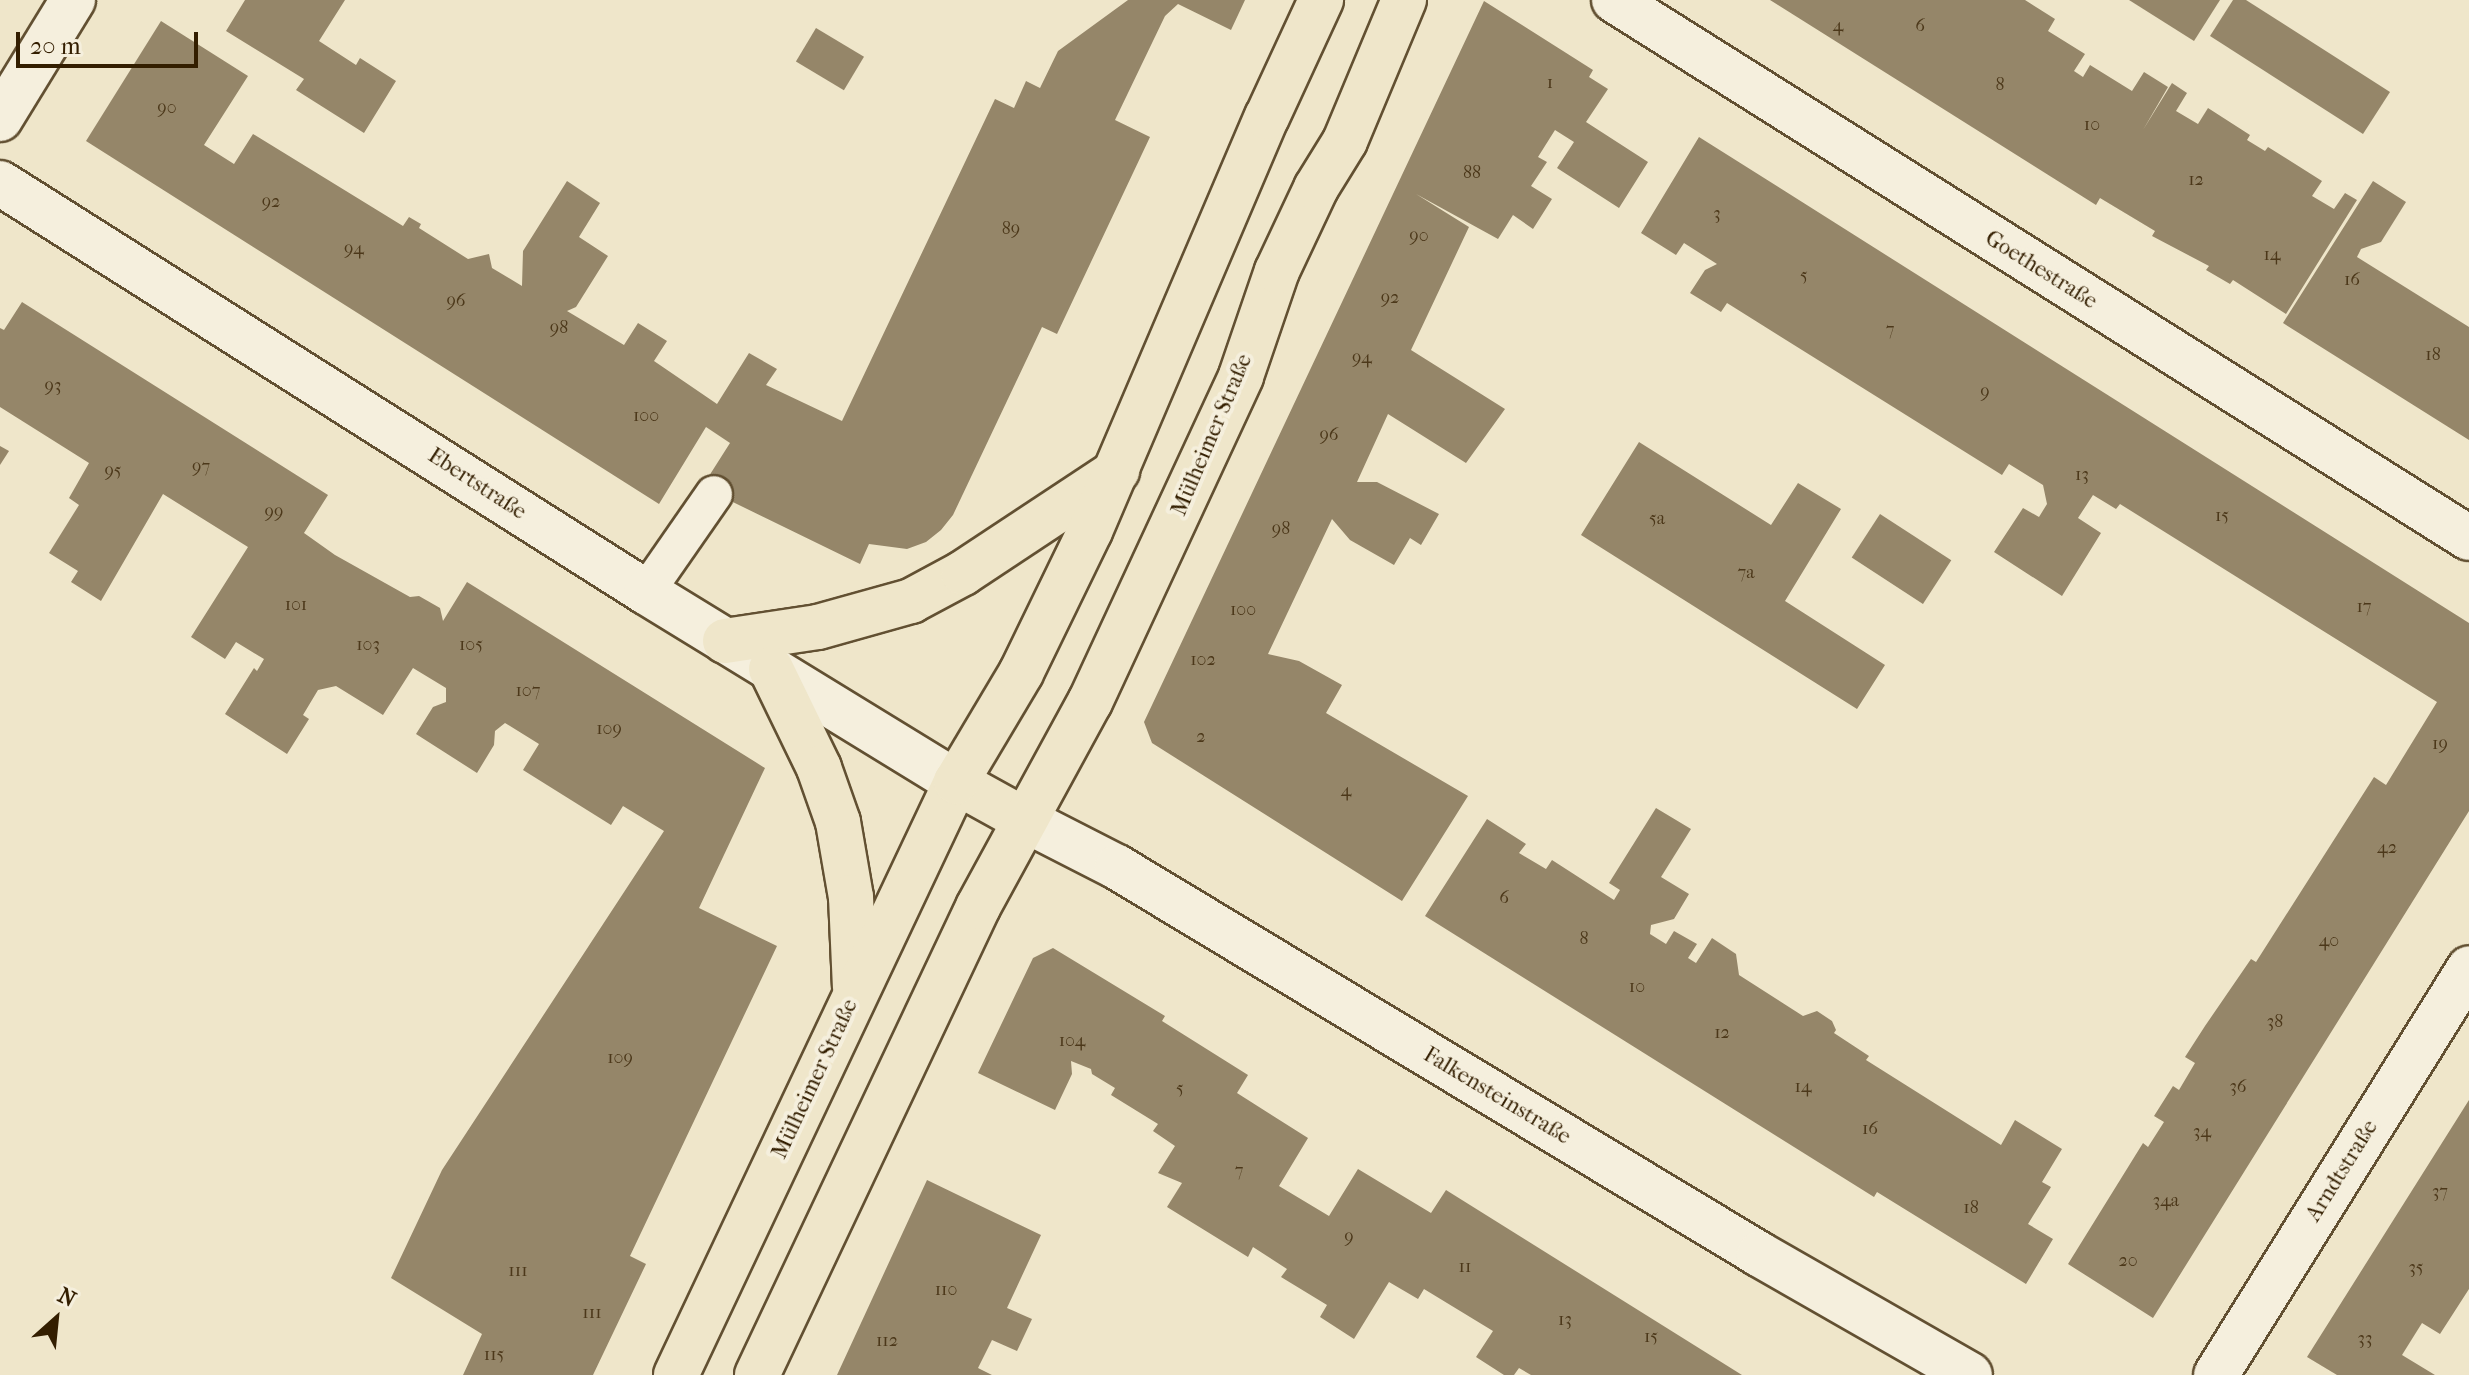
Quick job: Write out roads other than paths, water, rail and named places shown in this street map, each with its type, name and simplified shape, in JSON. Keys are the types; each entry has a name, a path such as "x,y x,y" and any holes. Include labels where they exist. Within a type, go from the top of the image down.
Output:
{"main road":[{"name":"Mülheimer Straße","path":"676,1375 956,782 1021,673 1117,471 1267,117 1321,0"},
{"name":"Mülheimer Straße","path":"757,1375 978,907 1023,819 1090,702 1241,376 1277,271 1316,188 1345,141 1404,0"},
{"path":"725,641 818,627 911,601 963,573 1117,471"},
{"path":"771,669 819,768 838,822 851,897 856,993"},
{"path":"956,782 1023,819"}],"street":[{"path":"0,119 73,0"},
{"name":"Goethestraße","path":"1614,0 2469,538"},
{"name":"Ebertstraße","path":"0,183 646,592 956,782"},
{"name":"Falkensteinstraße","path":"1023,819 1117,867 1759,1254 1970,1375"},
{"name":"Arndtstraße","path":"2216,1375 2469,968"}],"lane":[{"path":"646,592 714,494"}]}
